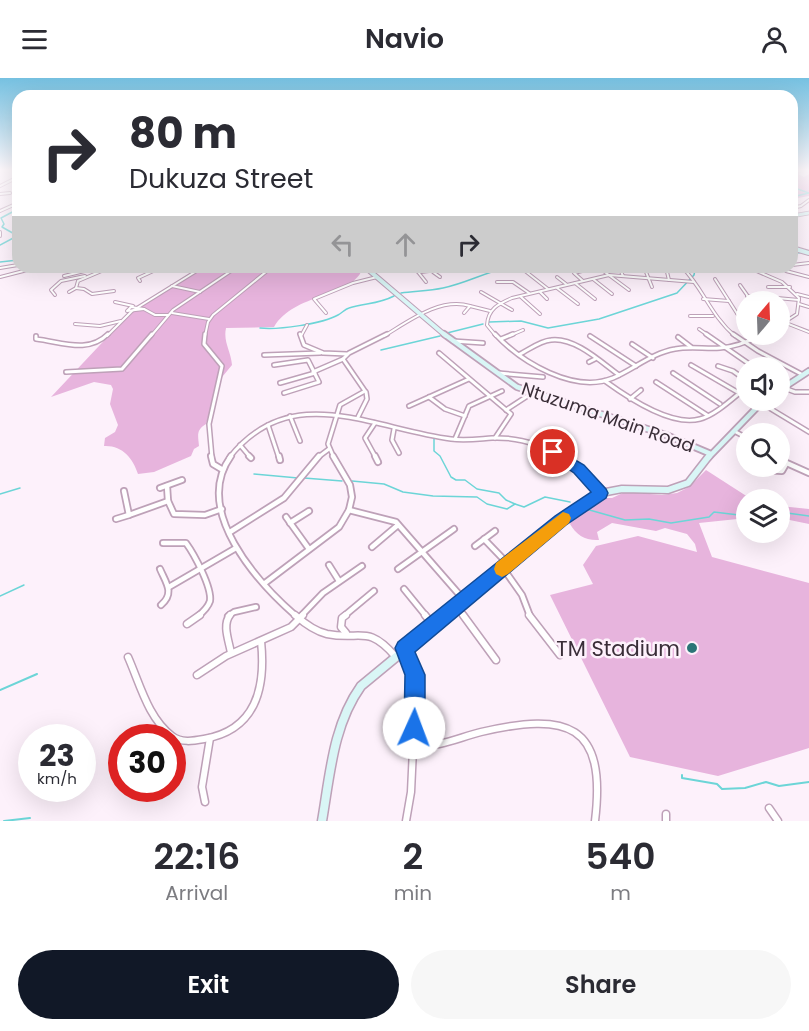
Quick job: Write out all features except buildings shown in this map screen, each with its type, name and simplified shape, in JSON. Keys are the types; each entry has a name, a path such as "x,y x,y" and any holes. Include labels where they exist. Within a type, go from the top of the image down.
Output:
{"main road":[{"name":"Ntuzuma Main Road","path":"373,273 452,342 494,373 532,393 666,435 711,454"},
{"path":"790,384 809,371"},
{"path":"322,821 339,734 349,704 361,686 568,515 601,493 622,489 680,488 754,411"}],"street":[{"path":"0,277 16,273"},
{"path":"64,276 76,273"},
{"path":"76,288 76,283 96,273"},
{"path":"140,282 138,278 149,273"},
{"path":"36,336 36,339 84,347 101,342 136,307 193,273"},
{"path":"66,372 75,374 89,370 116,371 122,369 170,314 228,273"},
{"path":"223,470 213,464 209,442 209,421 222,370 219,360 204,344 209,319 264,273"},
{"path":"418,273 418,276 426,282"},
{"path":"435,273 440,277"},
{"path":"527,273 548,290"},
{"path":"575,273 583,281"},
{"path":"606,273 629,290"},
{"path":"646,273 652,287"},
{"path":"666,273 669,280"},
{"path":"689,273 714,316 736,336"},
{"path":"759,273 790,287 797,294 809,297"},
{"path":"794,273 809,277"},
{"path":"694,282 609,275 499,303 487,316 487,326 500,339 537,366 562,377 581,381 605,381 673,349 736,345"},
{"path":"55,295 51,290 58,283 89,276"},
{"path":"326,313 314,299 341,290 357,280 378,277"},
{"path":"557,277 566,285"},
{"path":"592,279 612,294"},
{"path":"715,279 736,312"},
{"path":"497,282 513,282 530,294"},
{"path":"575,283 595,299"},
{"path":"740,285 744,291"},
{"path":"171,286 200,292"},
{"path":"768,286 790,287"},
{"path":"69,292 76,288 84,289 91,294 114,291"},
{"path":"557,288 578,304"},
{"path":"481,292 512,310"},
{"path":"539,292 547,299"},
{"path":"505,293 512,298"},
{"path":"790,319 797,314 799,302 797,294"},
{"path":"520,296 540,314"},
{"path":"703,299 729,301"},
{"path":"790,300 809,307"},
{"path":"115,302 144,309 155,315 170,314 209,319"},
{"path":"280,383 314,373 343,359 347,354 375,341 421,313 458,303 491,312"},
{"path":"464,313 471,306"},
{"path":"130,313 144,309"},
{"path":"690,316 714,316"},
{"path":"75,324 100,326 122,321"},
{"path":"308,325 300,333 302,344 323,353"},
{"path":"790,325 809,332"},
{"path":"699,329 739,357"},
{"path":"500,339 523,330"},
{"path":"590,336 637,367"},
{"path":"678,337 691,348"},
{"path":"520,354 555,339 573,344 620,375"},
{"path":"452,342 465,340 483,343"},
{"path":"632,344 653,357"},
{"path":"750,345 803,375"},
{"path":"439,353 512,415 500,427 495,438"},
{"path":"264,355 347,354"},
{"path":"274,365 304,359 309,361 318,384 284,393"},
{"path":"343,359 365,391 367,399 358,417"},
{"path":"590,362 595,359"},
{"path":"691,364 736,391"},
{"path":"718,366 736,373"},
{"path":"494,373 543,377"},
{"path":"673,373 720,404"},
{"path":"409,406 469,379"},
{"path":"605,381 630,399 684,419 698,419 707,415 736,395"},
{"path":"656,382 707,415"},
{"path":"630,399 641,390"},
{"path":"266,584 339,527 349,510 352,497 350,485 329,449 328,441 342,403 365,391"},
{"path":"455,439 470,404 502,391"},
{"path":"790,391 809,392"},
{"path":"506,410 532,393"},
{"path":"429,397 445,410 465,416"},
{"path":"777,411 808,431"},
{"path":"395,657 375,637 366,634 323,633 300,619 266,584 236,548 218,491 223,470 240,445 268,425 290,416 318,412 337,413 358,417 394,429 455,439 495,438 530,442 557,454 579,469 601,493"},
{"path":"290,416 300,441"},
{"path":"375,423 365,438 378,462"},
{"path":"268,425 280,460"},
{"path":"394,429 392,440 399,453"},
{"path":"240,445 251,458"},
{"path":"230,532 284,498 316,457 329,449"},
{"path":"790,466 809,473"},
{"path":"160,488 182,480"},
{"path":"168,486 168,501 173,513 178,516 205,515 222,509"},
{"path":"124,491 129,515"},
{"path":"116,519 168,501"},
{"path":"349,510 390,519 398,525 464,600"},
{"path":"290,523 309,511"},
{"path":"286,517 309,549"},
{"path":"372,547 398,525"},
{"path":"398,569 454,529"},
{"path":"475,546 495,531"},
{"path":"484,540 506,566 522,595 526,612 560,655"},
{"path":"163,543 186,543 209,584 211,601 200,616 187,624"},
{"path":"169,587 236,548"},
{"path":"328,565 339,581"},
{"path":"197,675 231,653 284,632 300,619 323,592 362,566"},
{"path":"160,569 169,587 170,597 161,605"},
{"path":"404,590 433,625"},
{"path":"346,633 341,627 342,618 374,591"},
{"path":"457,606 496,660"},
{"path":"231,653 226,626 228,616 232,611 256,607"},
{"path":"128,657 155,716 172,736 182,741 210,738 234,731 251,711 265,659 261,641"},
{"path":"405,648 415,675 414,745 411,792 406,821"},
{"path":"414,745 431,748 442,746 468,736 504,728 548,723 566,726 580,735 597,768 599,786 595,821"},
{"path":"205,802 202,787 210,738"},
{"path":"769,808 778,821"}],"shaded area":[{"path":"195,273 360,273 346,286 294,308 274,327 226,328 232,365 218,382 206,424 198,433 199,446 194,449 191,456 154,472 138,474 126,454 116,448 104,446 105,438 115,432 118,425 110,404 113,389 111,385 94,382 51,397 130,313"},
{"name":"TM Stadium","path":"706,470 736,489 736,519 699,523 712,557 809,583 809,748 718,776 630,757 550,595 593,584 583,565 596,546 638,536 697,552 695,544 687,534 665,528 656,531 612,523 597,532 599,540 594,540 582,536 570,524 575,514 598,498 612,498 625,492 662,495 677,493 689,487"},
{"path":"790,507 809,509 809,524 790,520"}],"waterway":[{"path":"12,212 1,218 4,224 2,227 12,233"},
{"path":"0,245 12,239"},
{"path":"798,253 803,252"},
{"path":"0,262 12,261"},
{"path":"401,293 443,288 489,273"},
{"path":"489,322 521,321 548,328 599,319 677,293 694,273"},
{"path":"260,328 311,324 331,318 346,309 383,301 394,296"},
{"path":"447,333 483,324"},
{"path":"381,350 440,336"},
{"path":"434,439 434,451 440,456 451,477 456,480 465,480 477,489 499,493 506,500 515,504"},
{"path":"254,474 298,478"},
{"path":"304,478 342,481"},
{"path":"352,481 384,484 403,492 433,496 477,497 487,504 507,509 515,504"},
{"path":"0,494 20,488"},
{"path":"515,504 524,507 545,497 570,502"},
{"path":"586,509 625,520 649,519 671,523 709,517 714,512 736,515"},
{"path":"790,513 809,516"},
{"path":"0,596 24,585"},
{"path":"0,690 37,674"},
{"path":"682,775 682,778 717,784 722,789 745,788 766,782 779,786 809,782"},
{"path":"4,821 30,818"}],"slow traffic":[{"path":"502,569 563,518"}],"place":[{"name":"TM Stadium","path":"692,648"}],"route":[{"path":"414,728 415,675 405,648 560,521 601,493 579,469 553,452"}]}
